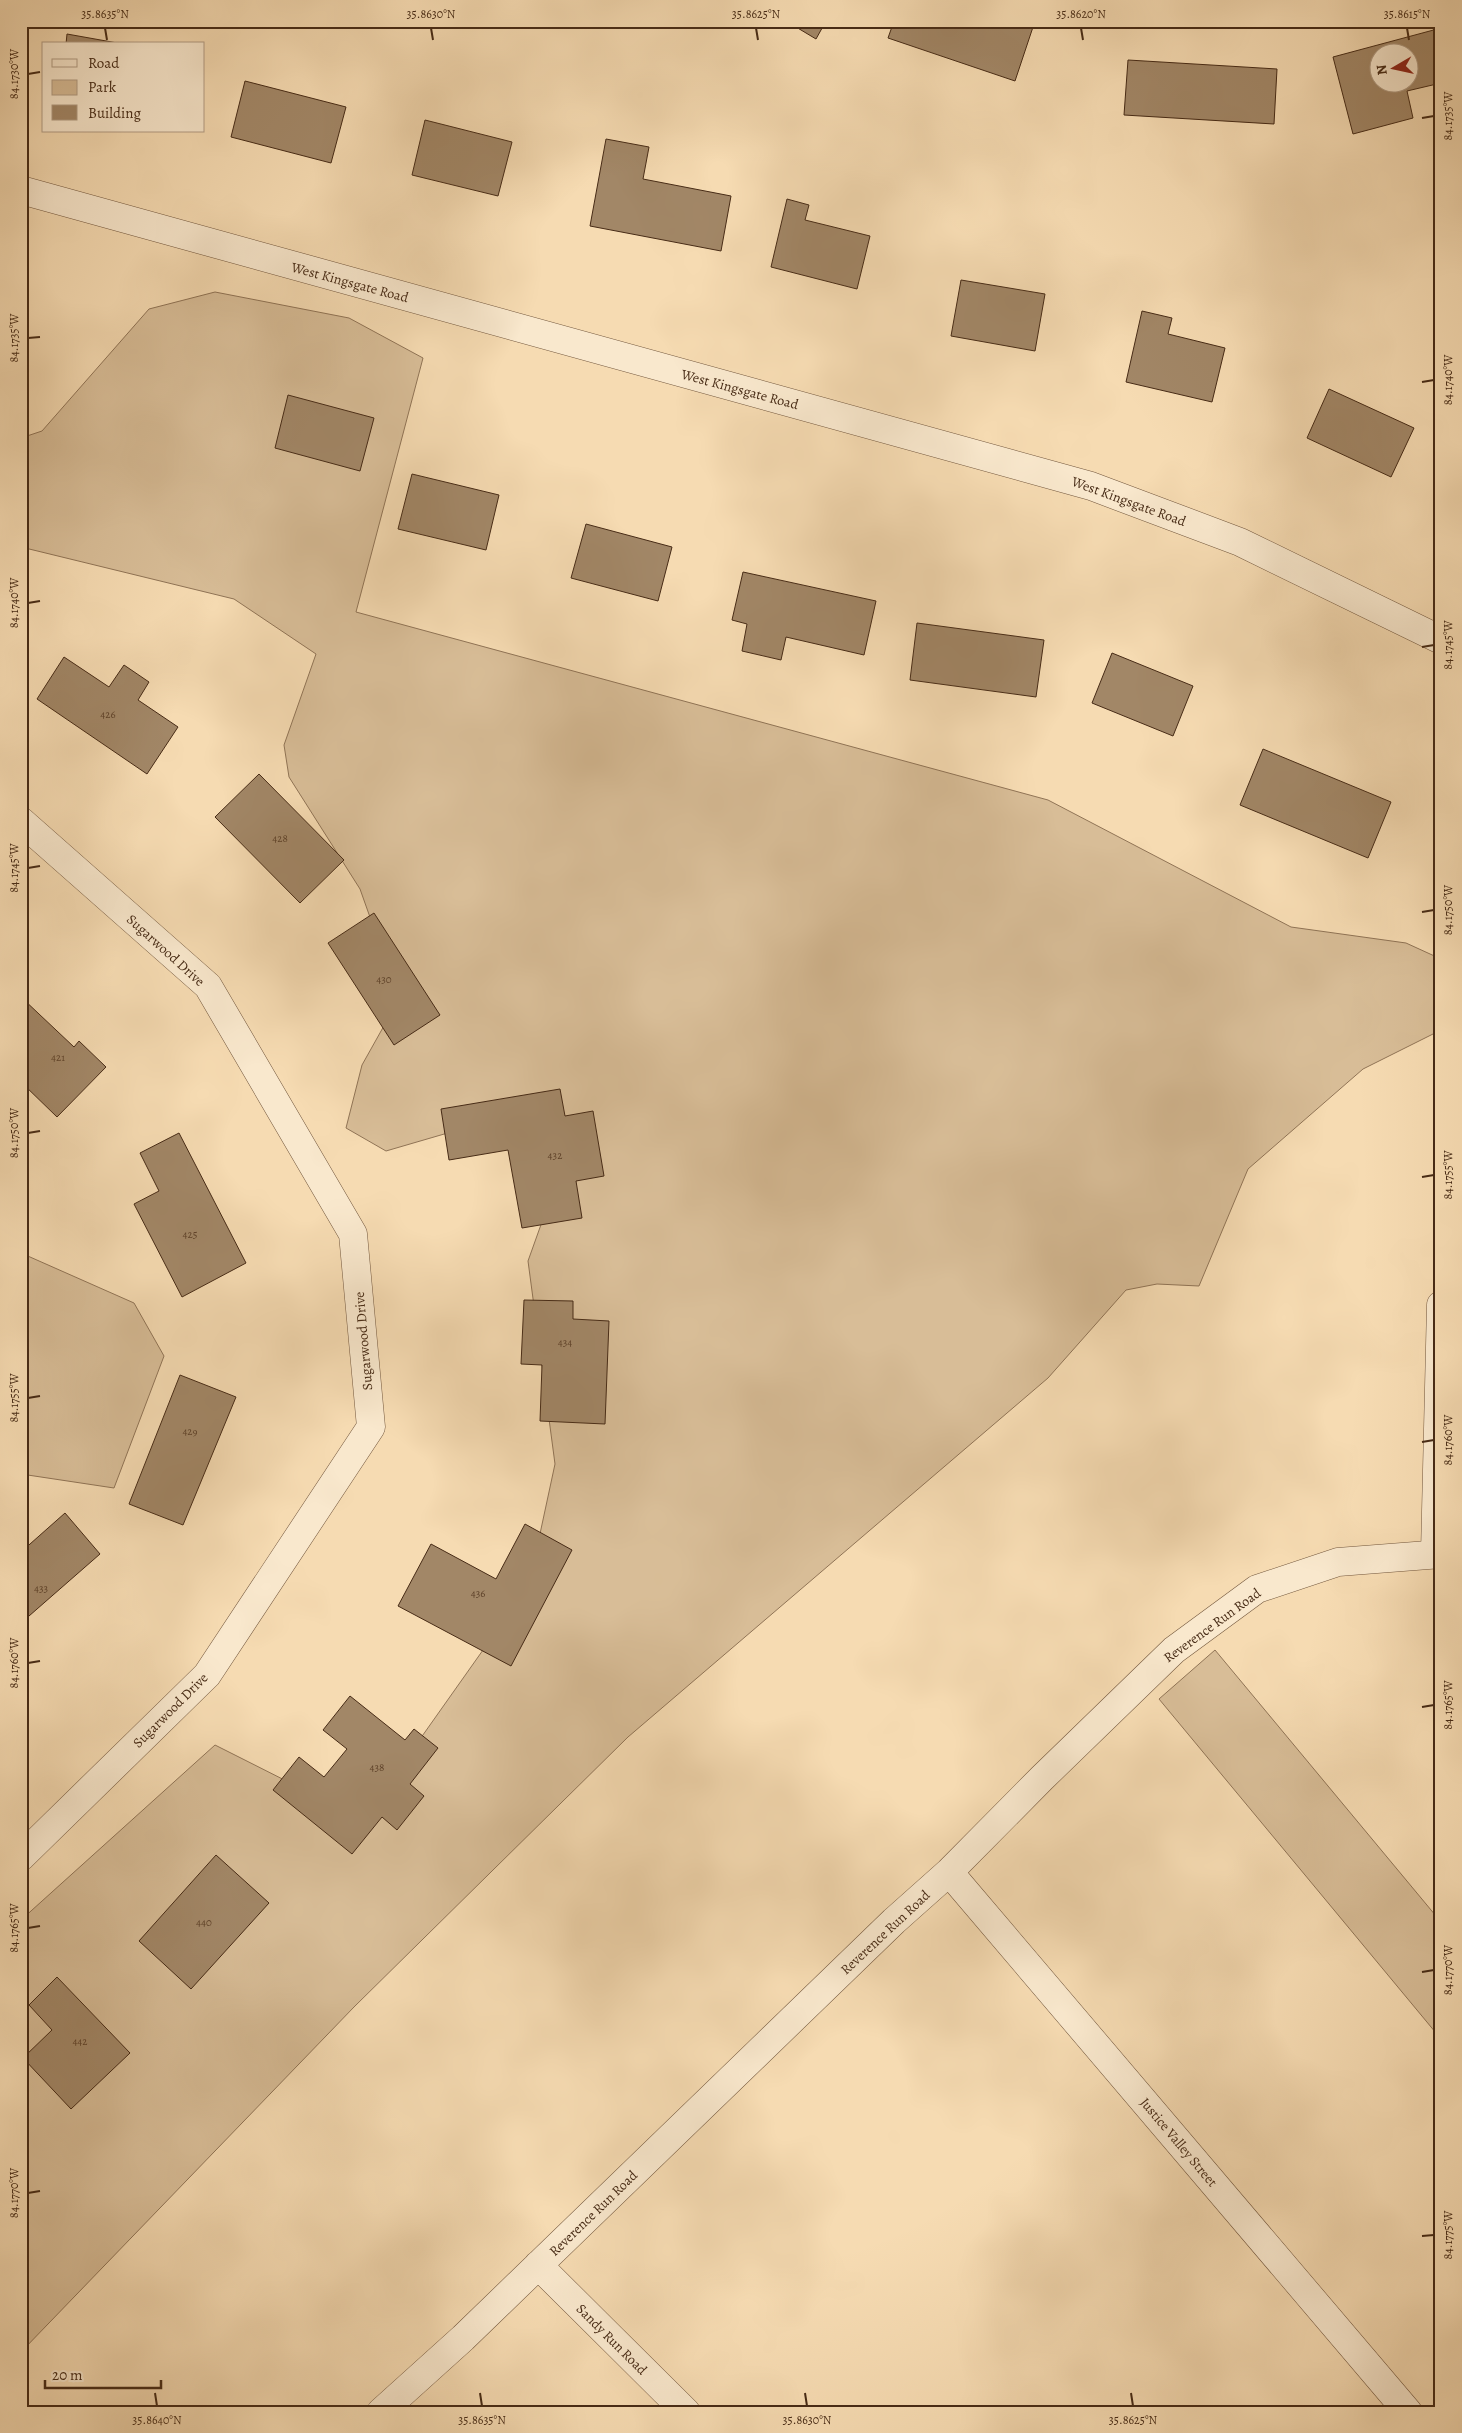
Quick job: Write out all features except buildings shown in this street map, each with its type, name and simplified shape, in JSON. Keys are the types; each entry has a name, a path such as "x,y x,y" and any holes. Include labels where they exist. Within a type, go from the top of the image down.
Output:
{"street":[{"name":"West Kingsgate Road","path":"21,190 1091,486 1240,542 1441,640"},
{"name":"Sugarwood Drive","path":"21,821 208,986 353,1234 371,1427 207,1674 21,1857"},
{"path":"1438,1554 1441,1305"},
{"name":"Reverence Run Road","path":"381,2412 538,2265 894,1921 949,1872 1042,1778 1174,1650 1257,1589 1338,1562 1438,1554"},
{"name":"Justice Valley Street","path":"949,1872 1408,2412"},
{"name":"Sandy Run Road","path":"538,2265 686,2412"}],"green space":[{"path":"215,292 349,318 423,358 356,612 1048,800 1291,927 1406,943 1441,959 1441,1030 1363,1069 1248,1169 1199,1286 1157,1284 1126,1290 1048,1378 628,1737 354,2007 21,2352 21,1920 215,1745 338,1807 384,1790 529,1585 555,1464 528,1261 558,1177 499,1118 386,1151 346,1128 362,1065 399,999 360,889 289,777 284,745 316,654 234,599 21,547 21,438 42,431 149,309"},
{"path":"21,1253 134,1303 164,1356 114,1488 21,1474"},
{"path":"1215,1650 1441,1922 1441,2039 1159,1699"}]}
